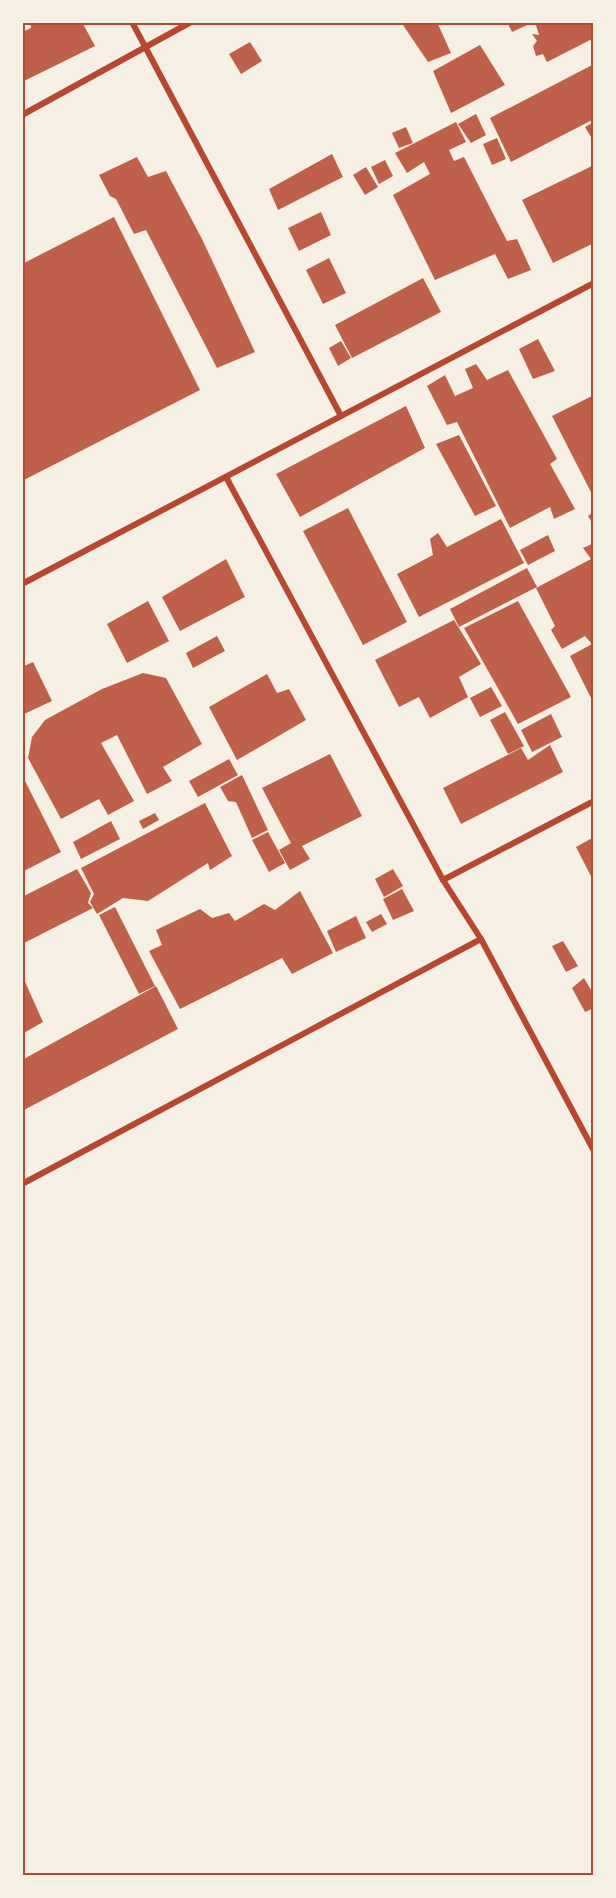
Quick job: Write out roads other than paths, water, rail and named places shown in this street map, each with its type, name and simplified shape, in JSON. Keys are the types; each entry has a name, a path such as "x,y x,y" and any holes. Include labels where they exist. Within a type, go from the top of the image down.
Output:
{"street":[{"path":"132,22 340,416"},
{"path":"22,115 191,22"},
{"path":"22,584 594,283"},
{"path":"226,477 443,880 481,939 594,1151"},
{"path":"443,880 594,801"},
{"path":"22,1184 481,939"}]}
